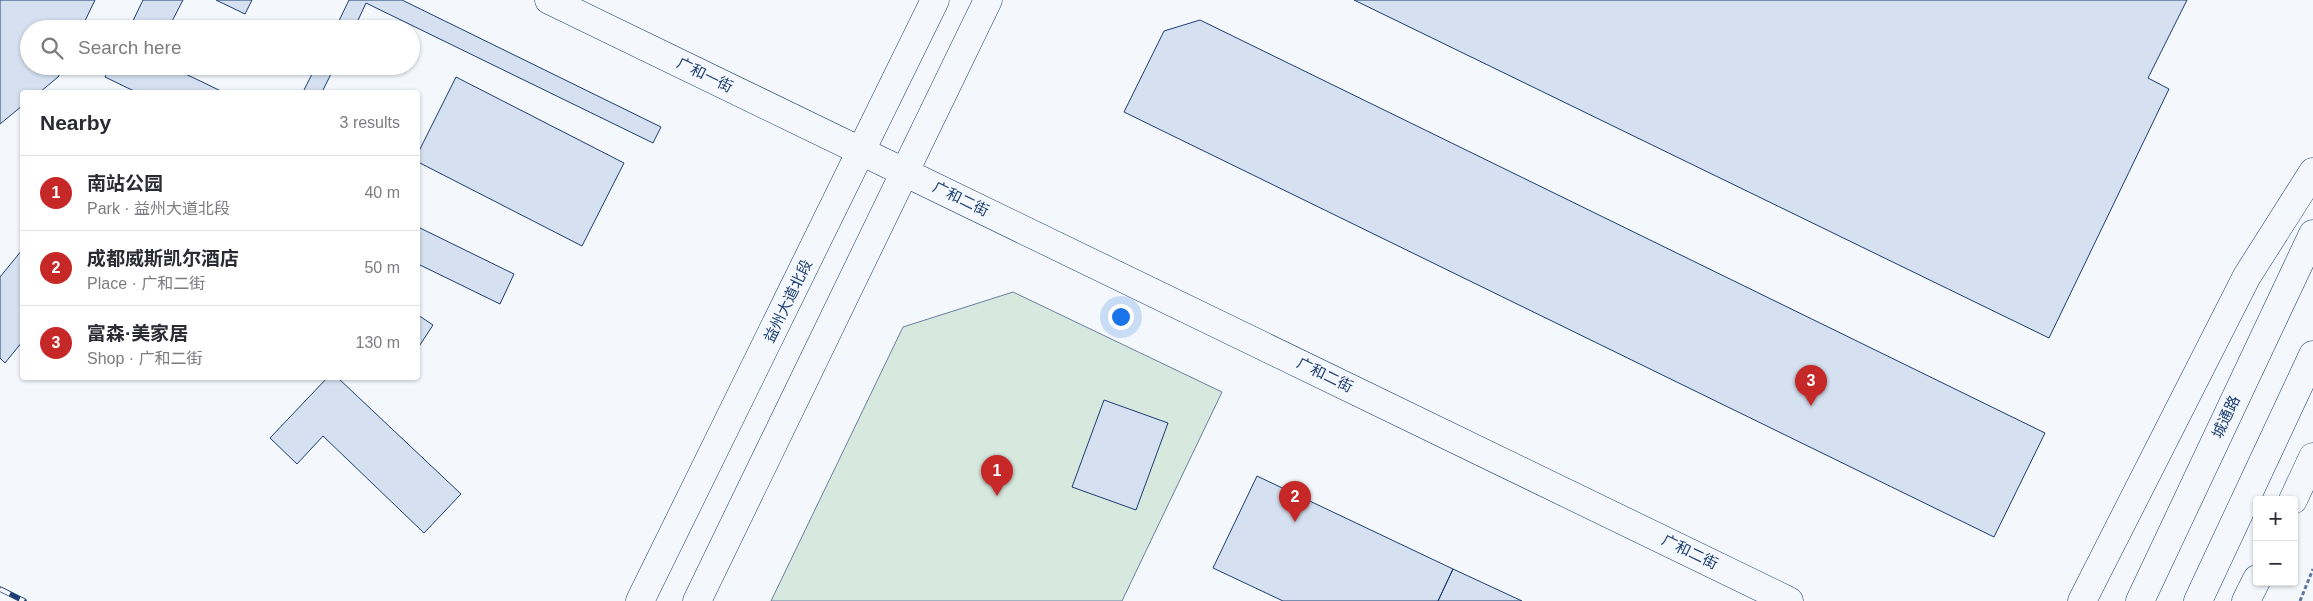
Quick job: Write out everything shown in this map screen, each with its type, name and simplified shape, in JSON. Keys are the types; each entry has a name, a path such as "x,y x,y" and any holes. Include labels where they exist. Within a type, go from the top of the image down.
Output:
{"main road":[{"name":"广和一街","path":"549,0 861,151"},
{"name":"益州大道北段","path":"640,601 935,0"},
{"path":"697,601 988,0"},
{"name":"广和二街","path":"861,151 1789,601"},
{"path":"2082,601 2247,276 2313,172"},
{"name":"城通路","path":"2140,601 2313,234"},
{"path":"2198,601 2313,355"},
{"path":"2295,496 2313,457"},
{"path":"2246,601 2253,586"}],"path":[{"path":"2300,601 2313,569"}],"shaded area":[{"path":"1013,292 1222,392 1122,601 771,601 903,327"}],"building":[{"path":"0,0 95,0 85,20 20,20 20,75 59,75 42,90 20,90 20,108 0,124"},
{"path":"143,0 183,0 173,20 133,20"},
{"path":"216,0 252,0 245,14"},
{"path":"349,0 402,0 661,127 653,143 420,29 420,20 401,20 366,3 358,20 339,20"},
{"path":"1354,0 2187,0 2148,78 2169,89 2049,338"},
{"path":"1200,20 2045,433 1994,537 1124,112 1164,31"},
{"path":"106,75 188,75 219,90 132,90 105,77"},
{"path":"312,75 330,75 323,90 304,90"},
{"path":"456,77 624,163 582,246 420,163 420,149"},
{"path":"420,228 514,274 500,304 420,265"},
{"path":"20,252 20,344 5,363 0,358 0,277"},
{"path":"420,316 433,325 420,345"},
{"path":"325,380 340,380 461,494 424,533 323,436 297,464 270,438"},
{"path":"1104,400 1168,423 1136,510 1072,487"},
{"path":"1257,476 1453,569 1438,601 1283,601 1213,568"},
{"path":"1453,569 1522,601 1438,601"}],"railway":[{"path":"0,589 24,601"}],"place":[{"name":"富森·美家居","path":"1811,406"},
{"name":"南站公园","path":"997,496"},
{"name":"成都威斯凯尔酒店","path":"1295,522"}]}
